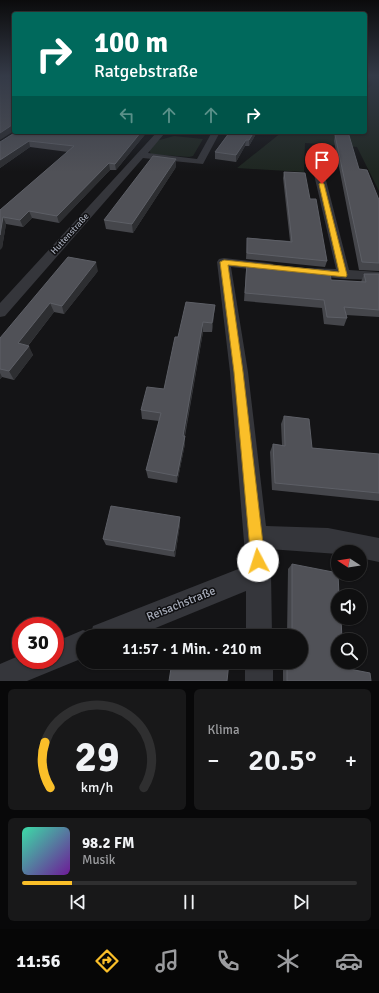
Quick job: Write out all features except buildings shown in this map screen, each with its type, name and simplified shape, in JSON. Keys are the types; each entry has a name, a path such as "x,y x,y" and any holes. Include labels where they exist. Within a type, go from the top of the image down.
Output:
{"street":[{"name":"Huttenstraße","path":"0,312 160,134"},
{"path":"140,155 200,162 215,134"},
{"path":"314,153 344,275"},
{"path":"259,629 259,573 256,537 224,262 284,269"},
{"path":"299,270 344,275 379,276"},
{"path":"256,537 328,540 379,550"},
{"name":"Reisachstraße","path":"120,629 259,573"},
{"path":"64,652 76,647"},
{"path":"0,678 22,669"},
{"path":"259,669 259,681"}],"shaded area":[{"path":"367,108 379,108 379,191 357,147 305,143 304,172 237,168 280,134 367,134"},
{"path":"174,136 203,139 193,156 151,154 149,150 156,141"}],"route":[{"path":"258,561 238,372 224,262 344,275 322,184"}]}
